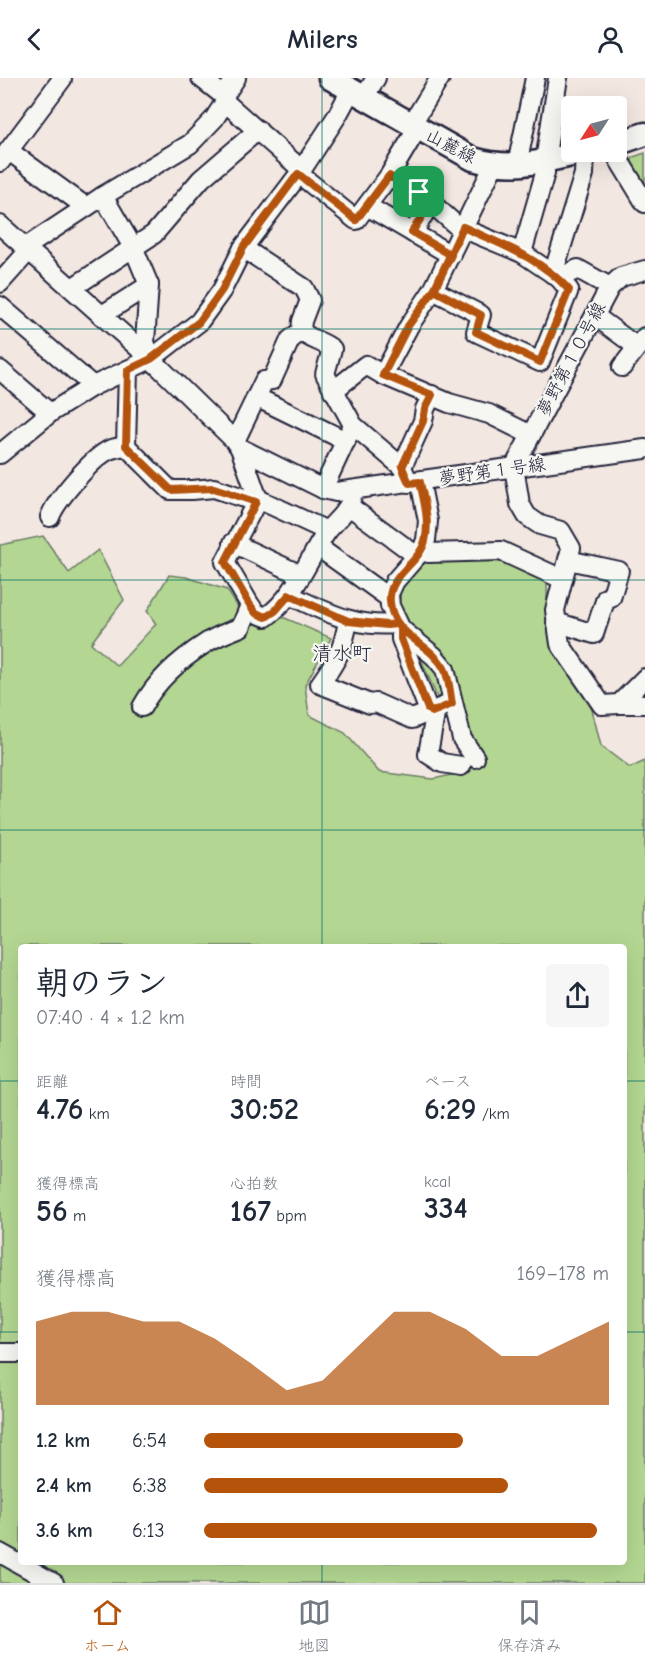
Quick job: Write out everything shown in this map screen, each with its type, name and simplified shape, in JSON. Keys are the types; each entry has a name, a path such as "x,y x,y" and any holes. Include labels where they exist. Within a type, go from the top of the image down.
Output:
{"main road":[{"name":"山麓線","path":"330,78 364,88 414,127 473,159 494,165 517,165 561,157"},
{"path":"627,140 645,134"}],"street":[{"path":"201,78 300,172 356,220 389,176 440,78"},
{"path":"0,284 25,255 26,247 86,207 190,144 214,118 236,78"},
{"path":"517,165 535,78"},
{"path":"522,254 545,173 558,78"},
{"path":"62,79 4,156 86,207"},
{"path":"0,454 50,413 93,386 151,359 199,322 222,290 243,248 300,172 337,116 364,88"},
{"path":"72,288 154,234 201,179 258,130"},
{"path":"556,276 584,174 585,162"},
{"path":"620,162 645,203"},
{"path":"383,375 408,326 434,290 494,165"},
{"path":"389,176 419,192 457,226 522,254 556,276 569,290 540,362 476,332 481,315 434,290"},
{"path":"104,196 134,249 149,285 145,342 151,359"},
{"path":"412,232 431,202"},
{"path":"367,206 451,255"},
{"path":"0,225 151,359 237,445 257,501 225,562 253,609 266,617 275,611 289,595 350,498 419,553 501,551 562,579"},
{"path":"237,445 264,381 272,381 290,340 301,331 309,300 304,288 243,248"},
{"path":"556,276 578,269 610,287"},
{"name":"夢野第１０号線","path":"514,467 610,287 621,277 645,270"},
{"path":"102,315 149,285"},
{"path":"0,306 93,386"},
{"path":"595,316 641,342 622,367"},
{"path":"301,331 332,349 325,374 350,433 323,489"},
{"path":"333,391 366,365 383,375 449,403 489,414 531,435"},
{"path":"0,370 50,413"},
{"path":"128,370 126,446 171,490 214,488 257,501 323,539 389,598"},
{"path":"411,477 425,409 432,395"},
{"path":"256,397 350,433 411,477 428,521 426,540 419,553 395,581 389,594 390,606 399,626 401,639 428,709 435,715 428,754 442,763 468,762 445,669 434,656 399,626 348,621 289,595"},
{"name":"夢野第１号線","path":"237,445 323,489 350,498 411,477 514,467 645,449"},
{"path":"50,517 53,508 81,474 107,450 126,446"},
{"path":"514,467 520,504 527,516 540,525 561,531 571,548 555,610 560,644 602,705 645,704"},
{"path":"233,543 301,575"},
{"path":"556,622 594,634 606,598 611,598 619,571 568,560"},
{"path":"142,707 149,695 170,672 207,642 241,627 253,609"},
{"path":"348,621 344,645 320,684 370,705 376,703 412,719 452,704"},
{"path":"619,704 645,678"},
{"path":"0,1353 18,1353"},
{"path":"0,1553 18,1563"},
{"path":"22,1565 54,1583"}],"green space":[{"path":"645,153 645,184 631,163 633,157"},
{"path":"43,536 69,573 98,550 124,600 91,643 117,666 156,624 147,611 169,575 186,577 227,590 245,618 285,618 331,638 305,685 309,715 345,733 379,772 433,779 471,771 399,608 401,585 426,560 480,556 547,576 547,617 592,710 601,746 630,768 645,761 645,1583 0,1583 0,545"}],"district":[{"name":"清水町","path":"342,653"}],"route":[{"path":"419,192 389,176 356,220 298,174 243,248 222,290 199,322 151,359 128,370 126,446 171,490 214,488 256,502 225,562 256,613 266,617 275,611 289,595 348,621 397,624 401,629 401,639 428,709 432,712 452,704 445,669 434,656 397,624 390,606 389,594 395,581 422,550 426,540 428,521 420,482 409,483 402,467 432,395 383,375 408,326 434,290 451,255 463,227 522,254 558,278 569,290 540,362 476,332 481,315 434,290 451,255 412,232 431,202 419,192"}]}
